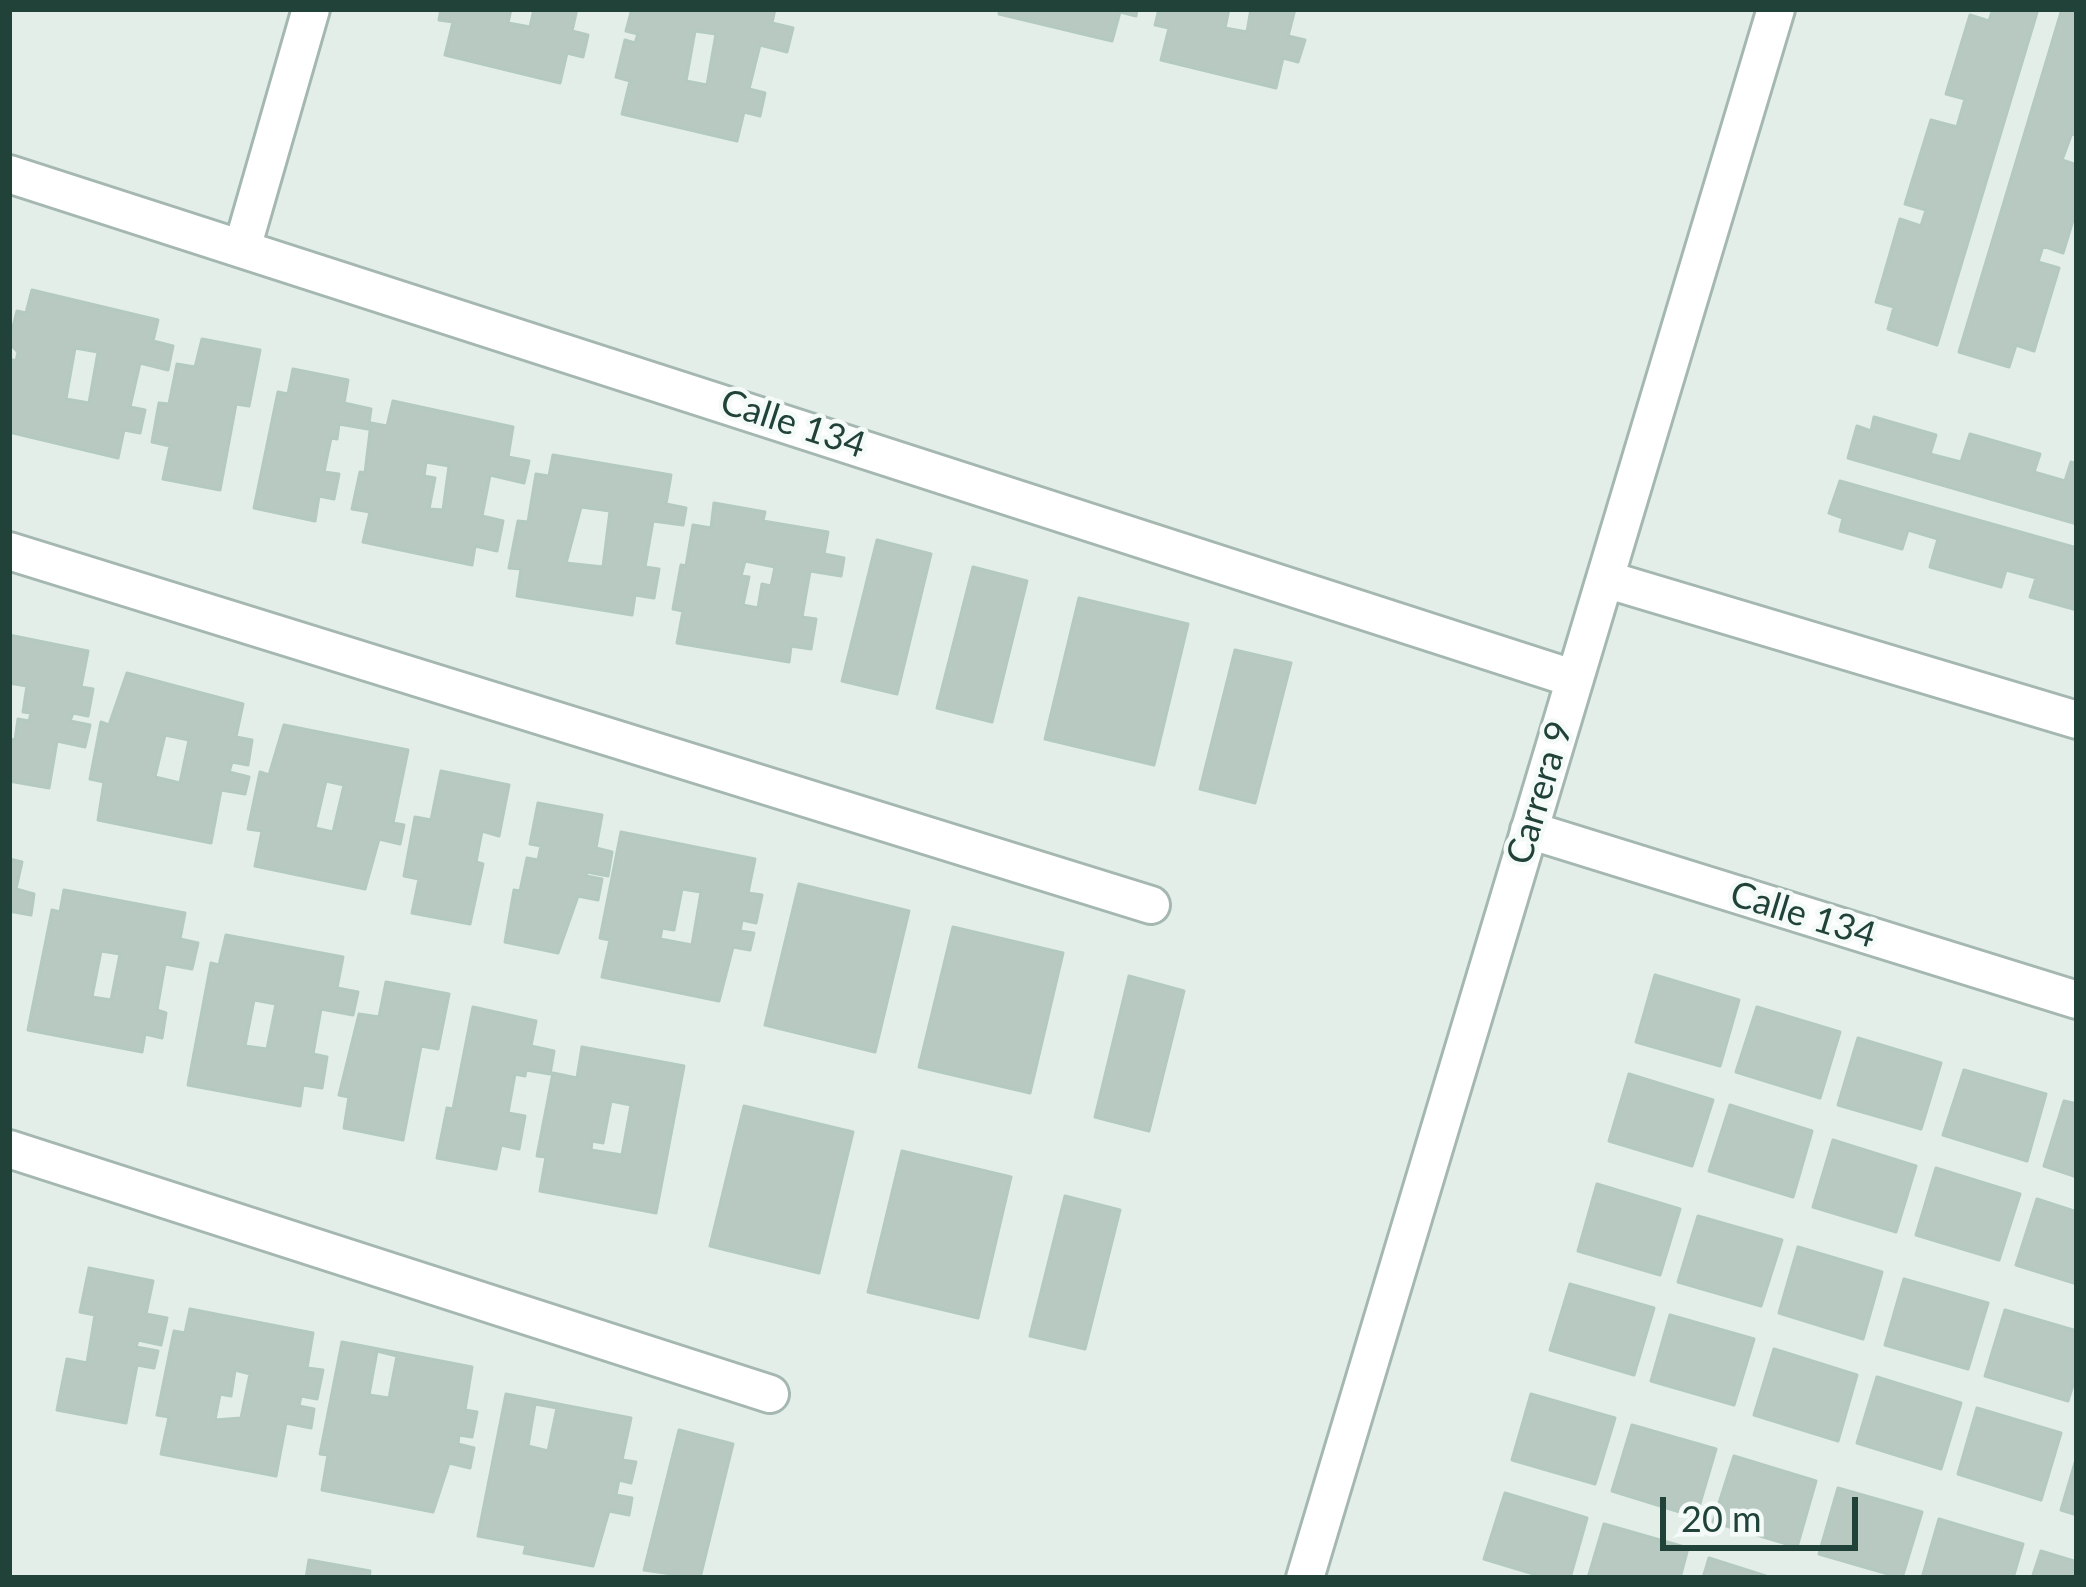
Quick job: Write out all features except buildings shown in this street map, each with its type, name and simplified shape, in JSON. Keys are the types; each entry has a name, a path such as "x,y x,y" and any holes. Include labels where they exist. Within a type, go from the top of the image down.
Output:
{"street":[{"path":"242,245 311,9"},
{"name":"Carrera 9","path":"1305,1578 1776,9"},
{"name":"Calle 134","path":"9,174 242,245 1575,679"},
{"path":"9,551 1151,905"},
{"path":"1605,579 2077,720"},
{"name":"Calle 134","path":"1529,830 2077,1000"},
{"path":"9,1149 770,1394"}]}
